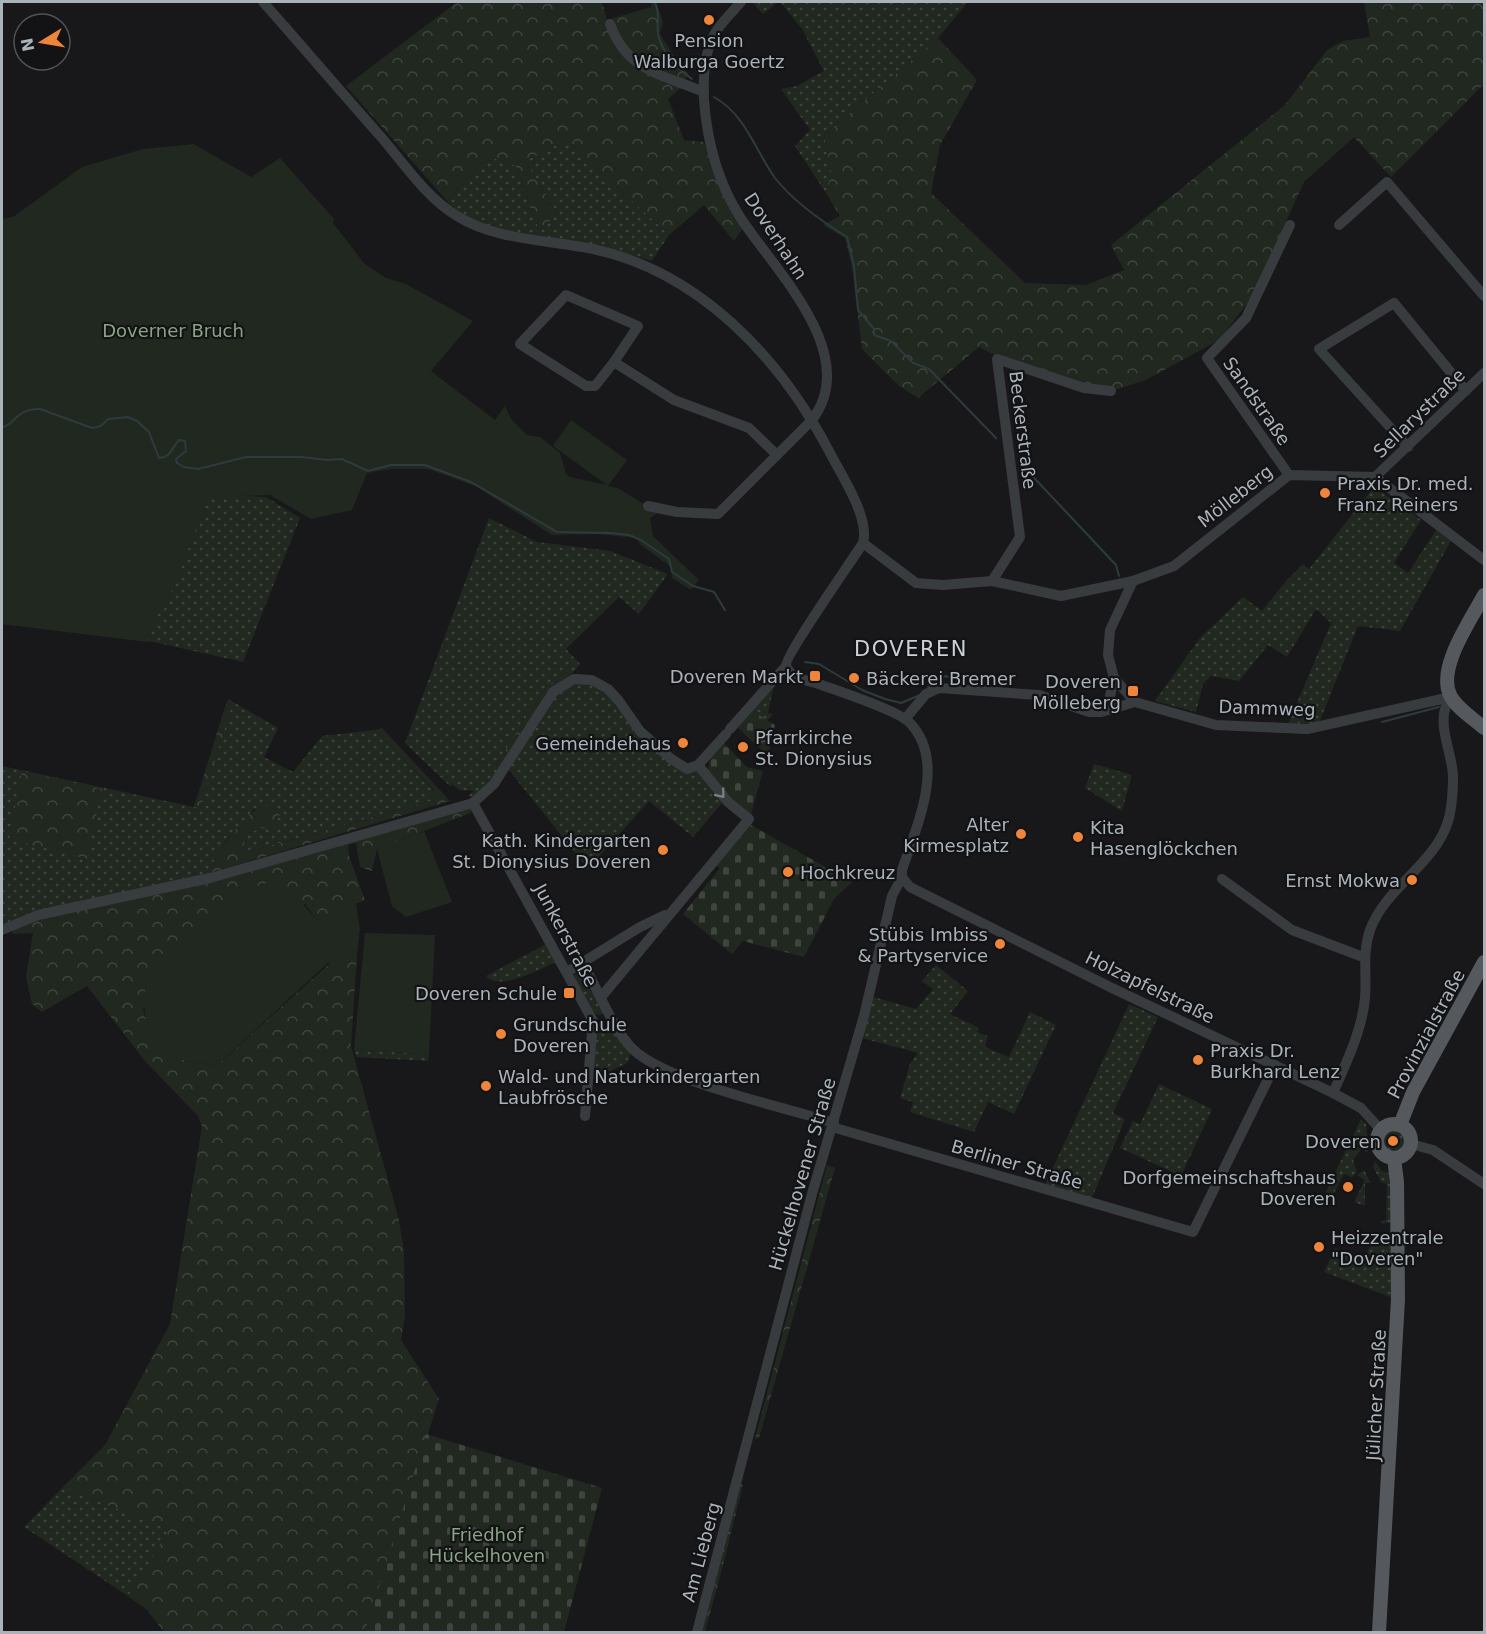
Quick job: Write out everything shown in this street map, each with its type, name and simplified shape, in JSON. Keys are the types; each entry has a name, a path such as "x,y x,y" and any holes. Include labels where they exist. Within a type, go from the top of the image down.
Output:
{"main road":[{"path":"1485,596 1449,666 1447,704 1485,728"},
{"name":"Provinzialstraße","path":"1400,1125 1413,1092 1485,962"},
{"path":"1389,1124 1400,1125 1408,1130 1411,1144 1404,1155 1394,1158 1385,1156 1377,1146 1380,1129 1389,1124"},
{"name":"Jülicher Straße","path":"1379,1632 1390,1478 1398,1299 1398,1190 1394,1158"}],"street":[{"path":"263,2 441,204 458,217 480,227 608,253 670,280 701,298 753,342 797,394 864,523 863,543 785,660 786,666 800,678 861,699 905,719 926,694 939,688 1039,694 1089,712 1107,710 1135,702"},
{"name":"Doverhahn","path":"648,506 677,512 718,513 812,420 819,411 826,392 829,372 826,350 812,323 772,260 740,216 723,183 709,146 704,92 705,67 717,30 741,2"},
{"path":"610,24 617,45 633,62 704,92"},
{"path":"1339,225 1387,182 1485,296"},
{"name":"Sandstraße","path":"1289,475 1207,358 1246,318 1290,225"},
{"path":"566,294 638,326 614,362 595,386 586,386 520,344 566,294"},
{"path":"1408,447 1319,349 1394,303 1466,391"},
{"name":"Beckerstraße","path":"992,581 1020,537 996,359 1084,388 1111,391"},
{"path":"614,362 674,400 749,428 777,455"},
{"name":"Sellarystraße","path":"1375,477 1485,373"},
{"name":"Mölleberg","path":"863,543 916,583 943,585 992,581 1061,596 1133,581 1174,566 1289,475 1375,477"},
{"path":"1375,477 1485,560"},
{"path":"1107,710 1114,678 1108,656 1110,630 1133,581"},
{"path":"2,930 38,915 210,878 473,803 487,793 494,784 553,692 564,683 580,678 595,681 608,690 620,701 640,731 670,758 687,769 698,765 786,666"},
{"name":"Dammweg","path":"1114,678 1135,702 1216,725 1307,729 1447,704"},
{"path":"1333,1093 1356,1037 1363,1010 1363,957 1370,930 1380,911 1426,859 1441,837 1448,820 1454,775 1444,730 1447,704"},
{"name":"Hückelhovener Straße","path":"737,1480 864,1016 892,896 902,877 902,870 922,809 927,782 925,753 914,729 905,719"},
{"path":"602,996 748,819 728,802 698,765"},
{"name":"Junkerstraße","path":"473,803 593,1021"},
{"name":"Holzapfelstraße","path":"902,877 910,887 1114,989 1333,1093 1361,1108 1380,1129"},
{"path":"1222,879 1292,930 1363,957"},
{"path":"567,972 640,927 668,914"},
{"name":"Berliner Straße","path":"582,962 602,996 614,1023 630,1047 650,1063 690,1080 833,1125 1193,1232 1275,1065"},
{"path":"585,1116 593,1021 614,1023"},
{"path":"1411,1144 1433,1150 1484,1183"},
{"name":"Am Lieberg","path":"697,1632 737,1480"}],"green space":[{"path":"457,2 602,2 607,20 651,7 652,2 656,2 663,22 660,34 681,67 688,73 683,86 668,99 684,140 704,142 725,195 743,228 734,241 704,205 669,235 567,140 525,161 558,214 539,230 516,167 501,157 481,164 447,201 346,86"},
{"path":"752,2 778,2 763,14"},
{"path":"780,2 968,2 938,38 824,135 831,171 826,193 795,146 810,130 781,89 797,86 824,71 802,29"},
{"path":"1364,2 1484,2 1484,84 1391,177 1354,137 1304,182 1252,297 1219,340 1146,380 1111,391 1014,365 979,347 918,398 898,385 862,349 852,267 845,238 823,225 840,216 826,193 831,171 824,135 938,38 977,80 940,145 931,193 1025,283 1086,285 1124,270 1111,245 1285,105 1327,50 1343,41 1370,37"},
{"path":"567,140 669,235 652,261 607,249 521,235 499,229 461,213 447,201 481,164 501,157 516,167 539,230 558,214 525,161"},
{"name":"Doverner Bruch","path":"194,144 251,177 280,158 334,219 333,223 364,263 386,278 406,284 473,321 431,371 495,420 505,406 511,419 527,435 540,437 560,453 566,474 570,477 607,485 553,446 571,420 627,460 608,486 618,488 658,513 650,518 653,536 699,580 691,590 672,578 671,567 641,545 636,538 597,534 552,535 475,486 428,469 392,469 367,473 352,510 311,519 270,495 209,497 164,610 159,610 147,642 2,624 2,219 13,217 82,167 143,149"},
{"path":"1374,487 1421,520 1394,563 1408,573 1436,530 1451,541 1400,631 1358,626 1319,723 1288,724 1331,623 1316,609 1287,657 1268,645 1239,681 1211,676 1203,684 1196,712 1155,701 1200,638 1243,597 1262,611 1303,564 1309,569"},
{"path":"206,494 266,497 300,518 243,662 154,642 2,624 2,532"},
{"path":"489,518 537,542 610,551 668,574 639,614 619,597 566,649 580,664 572,674 565,672 544,689 496,765 502,766 490,784 473,797 468,796 474,791 460,790 451,784 451,787 405,743"},
{"path":"565,672 572,674 546,693 502,766 497,768 496,765 544,689"},
{"path":"576,681 598,686 614,701 636,731 699,771 723,802 693,837 649,801 588,869 509,770 556,692"},
{"path":"774,685 768,713 773,714 767,721 751,710"},
{"path":"228,699 278,728 264,757 293,772 322,736 375,730 434,791 434,800 250,851 243,846 248,834 260,828 255,808 227,839 206,874 2,925 2,766 194,807"},
{"path":"225,707 231,709 200,808 194,807"},
{"path":"751,710 775,725 768,756 738,728"},
{"path":"382,728 450,801 206,874 234,831 252,812 262,807 272,805 280,816 272,829 260,828 248,834 243,846 250,851 434,800 434,790 375,730"},
{"path":"723,742 747,767 763,771 750,818 727,795 708,770 710,757"},
{"path":"1094,764 1132,775 1122,811 1085,788"},
{"path":"22,771 102,789 87,859 9,839"},
{"path":"473,808 471,813 377,849 372,871 360,867 356,843 348,845 349,856 365,900 317,920 305,904 143,1009 152,1032 168,1052 183,1060 215,1067 328,965 344,929 357,955 351,1046 399,1220 404,1252 405,1316 401,1340 439,1399 365,1632 164,1632 147,1610 128,1596 169,1530 63,1487 105,1445 170,1324 202,1126 198,1116 145,1061 87,986 42,1012 32,1004 26,977 33,933 12,934 13,928 39,919"},
{"path":"751,825 852,882 834,899 804,957 743,941 732,954 683,914 720,868 716,865"},
{"path":"424,831 452,902 406,917 392,906 377,849"},
{"path":"266,883 294,897 317,920 356,903 360,929 357,955 330,961 215,1067 172,1055 155,1039 150,1029 144,1006 147,983 248,889"},
{"path":"365,933 435,935 429,1055 354,1049"},
{"path":"546,944 556,962 520,978 500,982 486,976"},
{"path":"936,965 968,991 950,1014 979,1028 977,1032 988,1036 985,1047 1009,1057 1030,1012 1056,1025 1014,1114 988,1102 974,1132 910,1112 913,1102 900,1098 910,1064 918,1053 862,1038 873,997 916,1009 933,989 922,981"},
{"path":"579,970 604,1012 601,1015 595,1014 574,976"},
{"path":"1129,1004 1158,1017 1113,1113 1125,1119 1092,1198 1045,1185"},
{"path":"602,1027 612,1028 632,1051 627,1063 592,1080 596,1031"},
{"path":"354,1049 429,1055 428,1061 356,1057"},
{"path":"1159,1084 1212,1109 1181,1176 1120,1148 1133,1121 1140,1124"},
{"path":"1361,1119 1366,1124 1368,1151 1366,1153 1363,1147 1353,1160 1357,1172 1352,1177 1344,1174 1330,1201 1323,1198"},
{"path":"1393,1129 1398,1130 1404,1136 1404,1146 1398,1152 1393,1153 1388,1152 1382,1146 1381,1141 1382,1136 1388,1130"},
{"path":"1375,1161 1382,1171 1390,1173 1393,1222 1381,1224 1381,1221 1386,1220 1387,1184 1381,1182 1373,1167"},
{"path":"827,1165 835,1168 759,1438 755,1439"},
{"path":"1364,1170 1371,1183 1365,1183 1365,1206 1354,1202 1365,1180 1357,1175"},
{"path":"1376,1233 1391,1235 1393,1298 1324,1272 1335,1248 1363,1261"},
{"name":"Friedhof Hückelhoven","path":"426,1434 602,1488 564,1632 365,1632"},
{"path":"740,1484 743,1485 720,1577 716,1577"},
{"path":"63,1487 170,1530 128,1596 24,1527"},
{"path":"716,1577 720,1577 705,1632 702,1632"}],"waterway":[{"path":"655,2 658,12 658,34 663,48 676,65 692,79"},
{"path":"714,97 725,104 742,123 782,187 808,210 847,237 854,266 858,310 874,329 874,335 891,341 913,363 929,369 996,438"},
{"path":"2,427 20,414 32,409 40,409 92,428 101,426 108,419 128,417 137,421 149,432 159,458 169,454 179,440 185,441 186,451 176,459 177,463 184,467 198,469 246,457 342,459 368,471 391,465 425,465 471,482 557,532 611,533 629,535 641,540 669,559 672,572 693,586 714,592 725,610"},
{"path":"1022,465 1116,565 1119,576"},
{"path":"805,662 819,664 862,690 885,699 901,703 920,695"},
{"path":"928,687 943,676 987,682"},
{"path":"1382,722 1439,707"}],"place":[{"name":"Pension Walburga Goertz","path":"709,20"},
{"name":"Praxis Dr. med. Franz Reiners","path":"1325,493"},
{"name":"Doveren Markt","path":"815,676"},
{"name":"Bäckerei Bremer","path":"854,678"},
{"name":"Doveren Mölleberg","path":"1133,691"},
{"name":"Gemeindehaus","path":"683,743"},
{"name":"Pfarrkirche St. Dionysius","path":"743,747"},
{"name":"Alter Kirmesplatz","path":"1021,834"},
{"name":"Kita Hasenglöckchen","path":"1078,837"},
{"name":"Kath. Kindergarten St. Dionysius Doveren","path":"663,850"},
{"name":"Hochkreuz","path":"788,872"},
{"name":"Ernst Mokwa","path":"1412,880"},
{"name":"Stübis Imbiss & Partyservice","path":"1000,944"},
{"name":"Doveren Schule","path":"569,993"},
{"name":"Grundschule Doveren","path":"501,1034"},
{"name":"Praxis Dr. Burkhard Lenz","path":"1198,1060"},
{"name":"Wald- und Naturkindergarten Laubfrösche","path":"486,1086"},
{"name":"Doveren","path":"1393,1141"},
{"name":"Dorfgemeinschaftshaus Doveren","path":"1348,1187"},
{"name":"Heizzentrale \"Doveren\"","path":"1319,1247"}],"district":[{"name":"DOVEREN","path":"911,649"}]}
